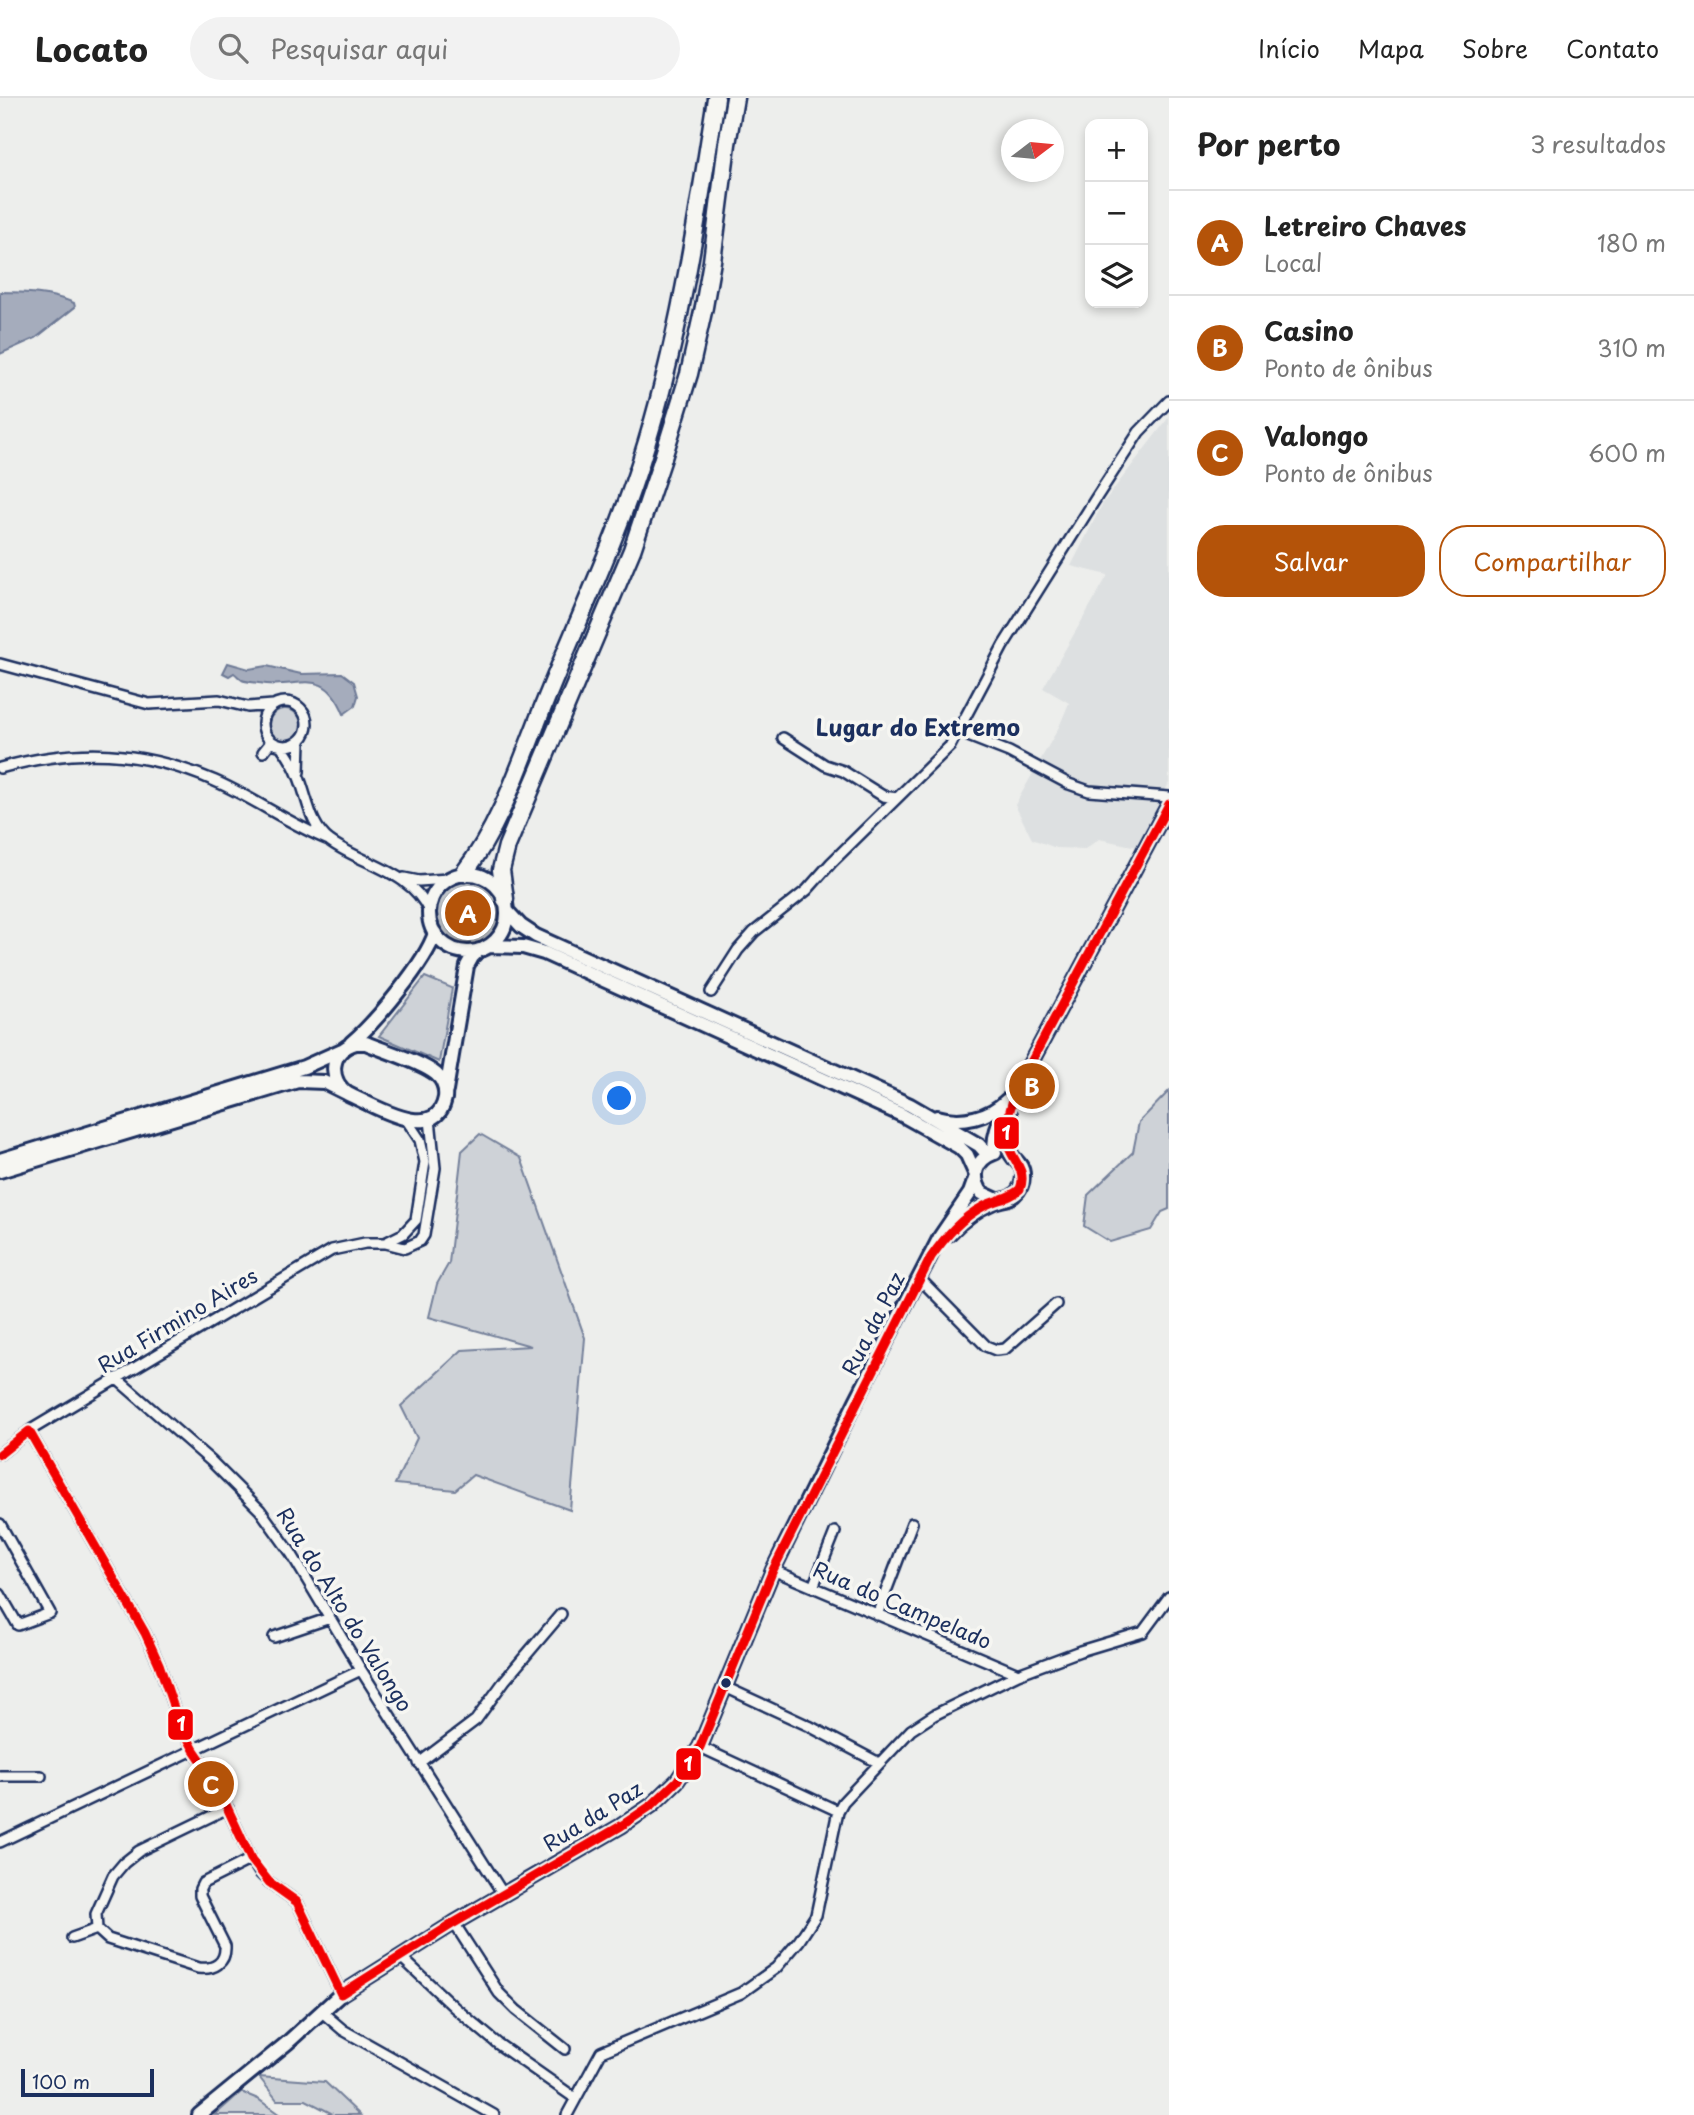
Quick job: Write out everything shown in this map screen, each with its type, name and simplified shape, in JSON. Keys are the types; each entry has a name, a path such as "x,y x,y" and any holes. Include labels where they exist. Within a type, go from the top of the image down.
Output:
{"highway":[{"path":"464,873 482,850 522,758 580,621 641,461 677,332 696,231 716,98"},
{"path":"727,144 725,129 729,98"},
{"path":"507,905 501,870 508,846 632,550 688,374 712,261 735,98"}],"main road":[{"path":"931,1256 940,1237 970,1192 978,1166 992,1154 998,1126 1015,1092 1169,804"},
{"path":"997,1200 982,1193 967,1155 959,1147 902,1115 544,953 523,947 457,950 448,946 435,933 429,911 436,891 448,879 464,873 479,874 492,881 521,926 536,936 924,1113 992,1154 1012,1156"},
{"path":"0,1171 298,1081 324,1082 415,1122 430,1119 442,1108 446,1095 467,966 472,957 499,938 505,927 507,905"},
{"path":"0,1160 304,1067 346,1047 365,1032 386,1007 426,952 435,933"},
{"path":"348,1094 341,1089 334,1076 333,1066 346,1047 366,1043 434,1072 446,1095"},
{"path":"924,1113 947,1120 977,1118 1000,1107 1015,1092"},
{"path":"931,1256 959,1223 997,1200 1013,1196 1021,1185 1021,1165 1012,1156 1006,1129 1015,1092"},
{"name":"Rua da Paz","path":"200,2115 341,1994 454,1923 621,1826 652,1805 677,1780 700,1747 773,1570 931,1256"}],"street":[{"path":"711,992 738,950 754,932 807,890 950,746 1003,646 1096,498 1139,432 1169,401"},
{"path":"0,664 149,704 219,700 248,707 289,703 301,709 307,720 298,755 299,777"},
{"path":"263,729 264,716 273,705"},
{"path":"248,707 271,742 282,747 300,741"},
{"path":"958,732 1009,752 1069,784 1089,790 1169,797"},
{"path":"783,738 825,765 843,771 883,796 897,798"},
{"path":"263,752 271,742"},
{"path":"282,747 299,777 309,811 329,840"},
{"path":"0,768 68,754 134,755 215,781 307,832 329,840 399,877 416,889 429,911"},
{"path":"399,877 419,880 448,879"},
{"path":"385,1243 403,1234 416,1220 425,1161 420,1140 406,1119"},
{"name":"Rua Firmino Aires","path":"0,1454 29,1431 332,1250 365,1243 385,1243 405,1248 420,1241 424,1236 435,1168 430,1119"},
{"path":"920,1279 986,1346 996,1350 1005,1349 1056,1304"},
{"name":"Rua do Alto do Valongo","path":"116,1378 211,1461 260,1510 290,1553 360,1670 503,1894"},
{"path":"29,1431 145,1633 178,1720 214,1779 251,1859 260,1873 297,1902 304,1911 341,1994"},
{"path":"877,1615 912,1522"},
{"path":"0,1524 50,1613 18,1625 0,1594"},
{"path":"813,1587 835,1532"},
{"name":"Rua do Campelado","path":"773,1570 1018,1674"},
{"path":"567,2115 601,2052 741,1993 776,1968 816,1915 838,1811 843,1802 911,1730 934,1715 1018,1674 1143,1632 1169,1598"},
{"path":"419,1763 476,1720 505,1680 561,1614"},
{"path":"274,1637 330,1618"},
{"path":"0,1842 360,1670"},
{"path":"725,1687 809,1726 879,1763"},
{"path":"700,1747 838,1811"},
{"path":"0,1776 41,1776"},
{"path":"228,1808 139,1851 124,1863 113,1876 96,1914 97,1928 108,1939 198,1968 215,1966 222,1962 226,1955 225,1946 200,1896 200,1889 203,1883 251,1859"},
{"path":"454,1923 499,1993 565,2049"},
{"path":"72,1938 97,1928"},
{"path":"400,1956 498,2044 575,2098"},
{"path":"322,2012 343,2030 494,2115"}],"shaded area":[{"path":"1169,417 1169,783 1137,847 1099,839 1085,849 1056,848 1032,839 1015,805 1059,727 1069,703 1043,688 1108,575 1071,566 1103,503"},
{"path":"285,709 296,714 301,725 296,736 285,741 274,736 269,725 274,714"},
{"path":"469,881 487,887 495,895 501,913 495,931 487,939 469,945 451,939 443,931 437,913 443,895 451,887"},
{"path":"425,977 452,988 439,1062 379,1036"},
{"path":"1169,1091 1169,1209 1162,1212 1151,1230 1110,1242 1084,1226 1088,1195 1133,1152 1139,1122"},
{"path":"480,1134 521,1158 585,1338 570,1510 473,1475 455,1490 395,1484 417,1438 401,1406 462,1350 531,1346 429,1317 437,1284 449,1263 462,1151"},
{"path":"259,2077 325,2082 360,2115 327,2115 331,2113 306,2100 277,2100"},
{"path":"241,2092 258,2099 280,2115 215,2115"}],"water":[{"path":"0,292 47,295 74,303 75,307 36,338 0,354"},
{"path":"228,663 249,669 267,666 301,674 342,673 354,682 358,696 355,706 344,714 336,698 318,684 308,682 273,685 246,681 234,673 229,676 223,673"}],"transit line":[{"name":"1","path":"0,1454 29,1431 145,1633 178,1720 214,1779 251,1859 269,1882 297,1902 341,1994 454,1923 621,1826 652,1805 677,1781 700,1747 773,1570 931,1257 948,1235 968,1216 1020,1189 1022,1176 1006,1136 1015,1092 1169,804"}],"place":[{"name":"Letreiro Chaves","path":"468,913"},
{"name":"Casino","path":"1032,1086"},
{"name":"Valongo","path":"211,1784"}],"district":[{"name":"Lugar do Extremo","path":"918,728"}]}
